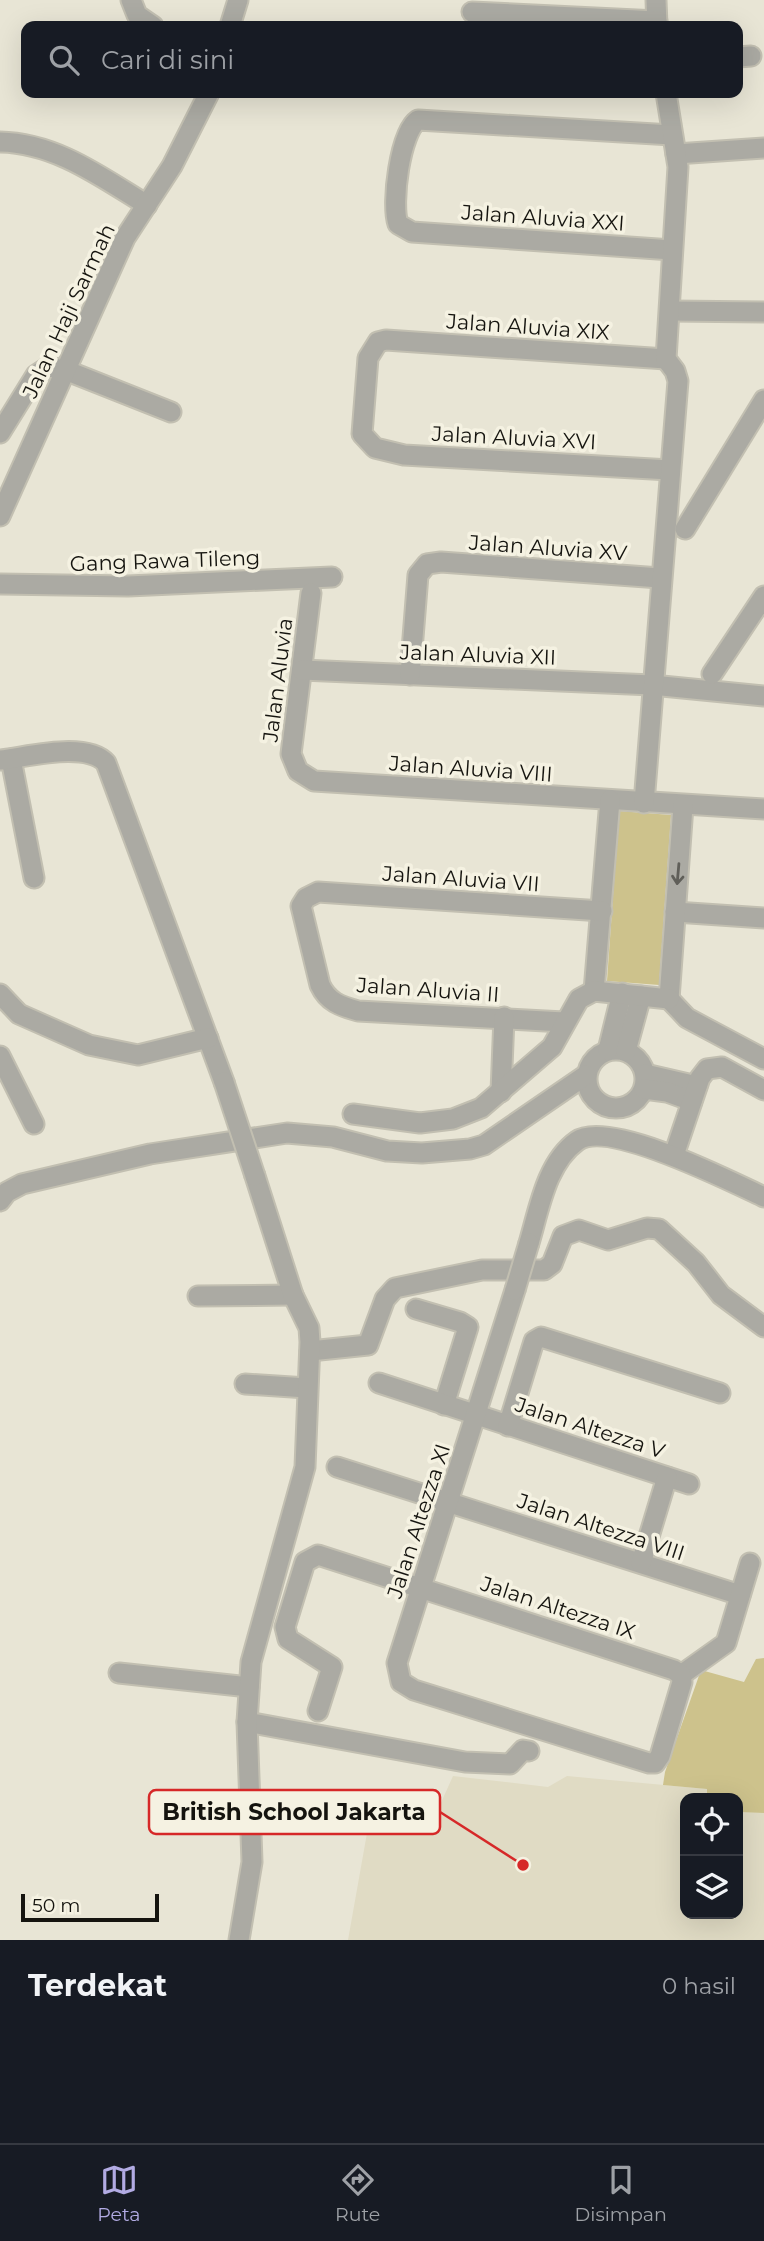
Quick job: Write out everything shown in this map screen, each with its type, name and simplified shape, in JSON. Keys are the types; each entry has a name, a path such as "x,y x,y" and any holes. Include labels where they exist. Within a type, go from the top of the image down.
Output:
{"street":[{"path":"131,0 137,15 146,21"},
{"path":"232,21 238,0"},
{"path":"656,0 657,21"},
{"path":"472,12 611,21"},
{"name":"Jalan Haji Sarmah","path":"0,516 125,238 192,131 207,98"},
{"path":"644,803 678,381 676,371 666,359 678,167 667,98"},
{"name":"Jalan Aluvia XXI","path":"672,250 412,232 398,224 396,216 403,145 410,125 428,118 674,144"},
{"path":"0,142 39,148 68,158 147,205"},
{"path":"674,144 764,148"},
{"path":"671,311 764,312"},
{"name":"Jalan Aluvia XIX","path":"362,434 368,358 378,342 386,340 666,359"},
{"path":"0,431 42,369 48,367 65,370 171,412"},
{"path":"685,529 764,400"},
{"name":"Jalan Aluvia XVI","path":"362,434 376,447 404,455 670,470"},
{"name":"Jalan Aluvia XV","path":"410,676 418,575 422,568 432,562 660,579"},
{"name":"Gang Rawa Tileng","path":"0,584 128,586 332,577"},
{"name":"Jalan Aluvia","path":"298,771 291,754 311,593"},
{"path":"712,674 762,601"},
{"name":"Jalan Aluvia XII","path":"302,670 652,685 764,696"},
{"path":"34,878 6,760 81,751 100,756 106,763 208,1038 293,1295 309,1328 305,1467 256,1638 250,1687 247,1722 252,1862 239,1940"},
{"name":"Jalan Aluvia VIII","path":"298,771 321,783 764,809"},
{"path":"594,991 610,800"},
{"path":"668,999 683,806"},
{"name":"Jalan Aluvia VII","path":"318,892 602,911"},
{"name":"Jalan Aluvia II","path":"318,892 306,898 300,911 325,997 339,1006 358,1011 564,1022"},
{"path":"675,912 764,918"},
{"path":"353,1114 420,1123 453,1119 481,1108 552,1047 564,1022 584,993 594,991 668,999 687,1018 764,1059"},
{"path":"617,1051 622,993"},
{"path":"0,994 10,1014 89,1045 138,1055 208,1038"},
{"path":"617,1051 642,996"},
{"path":"501,1092 504,1017"},
{"path":"0,1201 7,1192 22,1184 137,1157 287,1133 333,1137 387,1151 422,1153 470,1149 484,1145 586,1075 593,1059 617,1051 642,1064 644,1082 639,1097 624,1107 606,1107 583,1095 549,1102"},
{"path":"0,1056 34,1124"},
{"path":"674,1155 695,1093 707,1069 722,1068 764,1090"},
{"path":"586,1075 591,1095 598,1102"},
{"path":"644,1082 695,1093"},
{"name":"Jalan Altezza XI","path":"681,1679 655,1763 414,1690 401,1682 397,1663 549,1179 561,1158 578,1140 597,1135 674,1155 764,1197"},
{"path":"310,1352 368,1345 385,1299 395,1288 482,1270 544,1270 552,1264 563,1236 579,1230 608,1240 648,1228 659,1229 696,1262 721,1295 764,1327"},
{"path":"198,1296 293,1295"},
{"path":"416,1309 460,1322 468,1327 444,1405"},
{"path":"508,1426 534,1341 541,1336 720,1394"},
{"name":"Jalan Altezza V","path":"379,1383 689,1484"},
{"path":"245,1384 307,1388"},
{"name":"Jalan Altezza VIII","path":"337,1467 740,1595"},
{"path":"641,1563 667,1477"},
{"name":"Jalan Altezza IX","path":"318,1711 332,1667 288,1639 285,1627 305,1562 318,1555 421,1587 681,1679"},
{"path":"681,1679 726,1643 750,1563"},
{"path":"119,1673 250,1687"},
{"path":"247,1722 465,1762 510,1765 523,1750 529,1751"}],"shaded area":[{"path":"619,811 671,815 659,985 607,981"},
{"path":"764,1658 764,1813 743,1812 743,1793 707,1793 707,1789 663,1785 665,1772 701,1670 744,1682 756,1659"},
{"path":"453,1776 548,1787 567,1776 707,1789 707,1793 680,1793 680,1919 743,1919 743,1812 764,1813 764,1940 348,1940 372,1805 435,1816"}],"place":[{"name":"British School Jakarta","path":"523,1865"}]}
